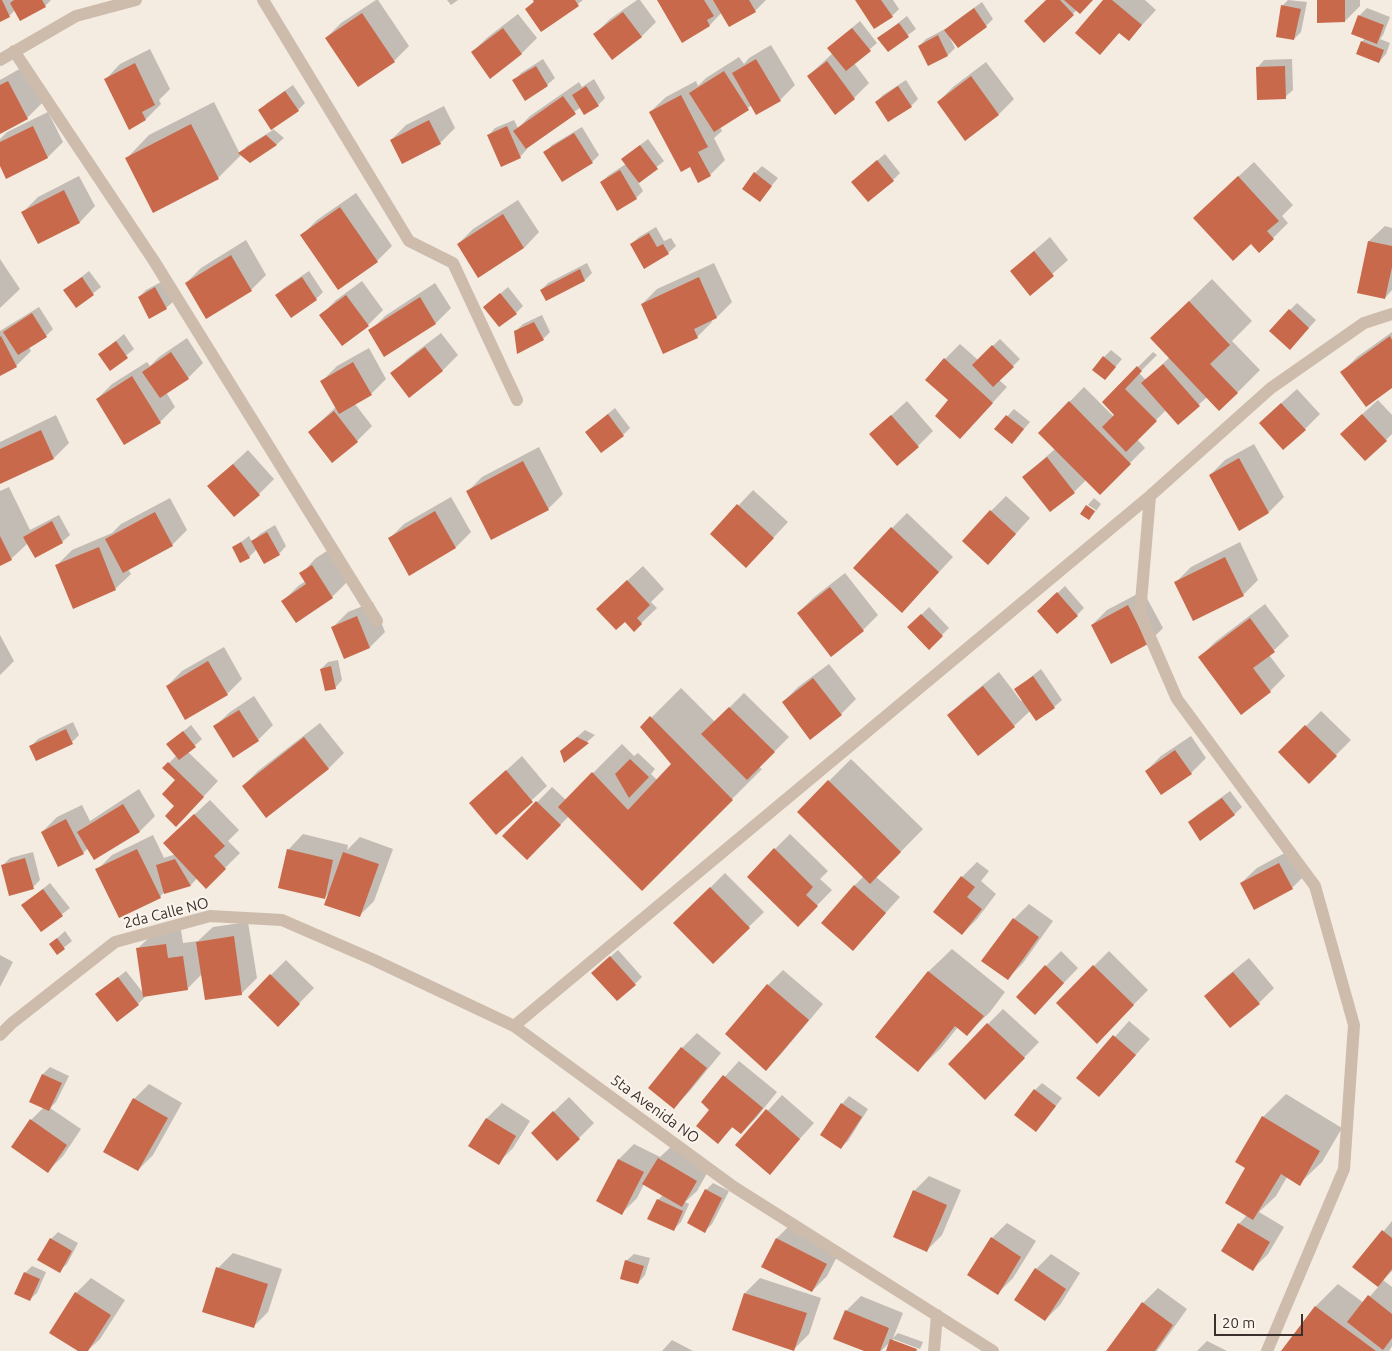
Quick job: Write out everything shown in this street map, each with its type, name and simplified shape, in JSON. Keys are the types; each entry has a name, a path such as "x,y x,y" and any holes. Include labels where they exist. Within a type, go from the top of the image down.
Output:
{"street":[{"path":"0,60 76,16 136,0"},
{"path":"264,0 409,241 452,263 517,400"},
{"path":"14,51 154,261 377,621"},
{"path":"514,1026 1150,496 1271,388 1364,323 1392,314"},
{"path":"1150,496 1140,614 1176,699 1315,886 1354,1025 1344,1169 1267,1351"},
{"name":"2da Calle NO","path":"0,1035 12,1023 115,942 210,916 282,920"},
{"name":"5ta Avenida NO","path":"282,920 374,960 514,1026 734,1187 993,1351"},
{"path":"934,1351 937,1315"}],"building":[{"path":"0,0 2,0 10,17 0,22"},
{"path":"14,0 42,0 46,7 20,21 10,3"},
{"path":"533,0 575,0 579,6 541,32 525,9 534,2"},
{"path":"657,0 704,0 714,16 707,20 710,26 682,43"},
{"path":"713,0 749,0 756,12 729,27"},
{"path":"855,0 881,0 893,17 874,29"},
{"path":"1046,0 1060,0 1074,15 1044,43 1024,21"},
{"path":"1064,0 1093,0 1080,14"},
{"path":"1103,0 1112,0 1142,25 1129,41 1119,33 1100,55 1075,33"},
{"path":"1317,0 1345,0 1345,22 1317,23"},
{"path":"1281,5 1301,9 1294,40 1276,37"},
{"path":"974,8 987,27 958,48 944,30"},
{"path":"623,12 642,37 612,60 593,34"},
{"path":"362,13 395,62 358,87 325,38"},
{"path":"1358,15 1384,25 1377,44 1351,34"},
{"path":"899,23 909,37 888,52 877,38"},
{"path":"503,28 522,54 490,79 471,52"},
{"path":"852,28 871,51 846,71 827,48"},
{"path":"938,35 948,56 928,66 918,46"},
{"path":"1361,41 1384,50 1379,63 1356,54"},
{"path":"756,59 781,101 756,115 732,73"},
{"path":"827,61 855,99 835,115 807,76"},
{"path":"135,63 155,105 142,112 146,120 129,130 104,79"},
{"path":"536,66 548,86 525,101 512,80"},
{"path":"1285,66 1286,99 1257,100 1256,67"},
{"path":"724,71 749,110 714,132 689,93"},
{"path":"971,76 999,115 965,141 937,102"},
{"path":"8,81 28,119 0,134 0,85"},
{"path":"586,86 599,106 584,115 572,95"},
{"path":"898,86 912,107 888,122 875,102"},
{"path":"285,91 299,111 271,130 258,110"},
{"path":"681,95 708,147 698,152 711,176 698,183 690,167 681,172 649,112"},
{"path":"563,96 576,114 526,149 513,131"},
{"path":"429,120 441,144 402,164 390,140"},
{"path":"191,124 219,179 153,213 125,158"},
{"path":"33,126 48,158 6,179 0,166 0,142"},
{"path":"507,126 521,158 501,167 487,135"},
{"path":"574,133 593,163 562,182 543,152"},
{"path":"266,135 277,145 250,163 238,153"},
{"path":"640,145 658,169 639,183 621,159"},
{"path":"877,160 894,181 868,202 851,182"},
{"path":"620,170 637,199 617,211 600,182"},
{"path":"754,172 772,186 760,202 742,189"},
{"path":"1238,176 1279,221 1267,231 1274,239 1259,253 1251,244 1233,261 1193,218"},
{"path":"64,190 80,223 38,244 21,212"},
{"path":"340,207 378,262 338,290 300,235"},
{"path":"503,214 524,248 478,278 457,244"},
{"path":"649,233 657,247 663,244 669,254 644,269 630,244"},
{"path":"1368,241 1392,246 1392,267 1385,299 1357,293"},
{"path":"1034,251 1054,276 1030,296 1010,271"},
{"path":"231,255 252,291 206,319 185,283"},
{"path":"580,269 585,281 546,301 540,290"},
{"path":"82,277 94,295 76,308 63,290"},
{"path":"302,277 317,300 291,318 275,295"},
{"path":"699,277 717,318 694,329 698,338 663,354 641,304"},
{"path":"155,287 167,309 149,319 138,297"},
{"path":"500,293 517,314 499,327 483,307"},
{"path":"346,295 369,326 342,346 319,315"},
{"path":"420,297 436,324 384,357 368,330"},
{"path":"1189,301 1230,345 1210,364 1238,393 1219,411 1150,338"},
{"path":"1289,309 1309,328 1290,350 1269,331"},
{"path":"32,313 47,337 18,355 3,332"},
{"path":"534,322 544,340 517,354 514,331"},
{"path":"1390,336 1392,340 1392,388 1366,407 1340,372"},
{"path":"0,337 17,367 0,376"},
{"path":"116,341 128,358 110,371 98,354"},
{"path":"992,345 1014,367 993,387 972,365"},
{"path":"425,347 443,371 409,398 390,373"},
{"path":"171,352 189,379 160,398 142,372"},
{"path":"1103,356 1116,367 1105,380 1092,370"},
{"path":"944,358 993,403 960,439 935,416 948,400 925,380"},
{"path":"353,362 372,395 339,414 320,381"},
{"path":"1163,364 1200,406 1178,425 1141,383"},
{"path":"1137,366 1142,371 1125,389 1157,421 1126,452 1102,427 1114,415 1102,402"},
{"path":"132,376 161,423 124,445 96,399"},
{"path":"1069,401 1131,464 1100,495 1038,433"},
{"path":"1281,403 1306,430 1283,450 1259,423"},
{"path":"334,411 358,442 332,463 308,432"},
{"path":"608,414 624,436 601,453 585,432"},
{"path":"1362,414 1387,441 1365,461 1340,434"},
{"path":"891,415 919,447 897,466 869,434"},
{"path":"1006,415 1024,429 1012,444 994,429"},
{"path":"41,430 54,459 0,484 0,449"},
{"path":"1047,457 1075,493 1050,512 1022,477"},
{"path":"1239,458 1269,513 1239,531 1209,475"},
{"path":"523,461 549,510 491,540 466,491"},
{"path":"233,464 260,495 234,517 207,486"},
{"path":"737,504 774,538 746,568 710,534"},
{"path":"1086,505 1095,511 1089,520 1080,514"},
{"path":"990,510 1016,534 988,565 962,541"},
{"path":"435,511 456,548 409,576 388,538"},
{"path":"155,512 173,546 123,573 105,539"},
{"path":"52,521 63,543 35,558 23,537"},
{"path":"891,527 939,572 902,613 853,568"},
{"path":"267,532 280,555 264,564 251,541"},
{"path":"0,536 12,560 0,566"},
{"path":"241,542 250,558 240,563 232,547"},
{"path":"99,547 116,590 73,609 55,565"},
{"path":"1225,557 1244,596 1193,621 1174,582"},
{"path":"312,565 333,598 296,623 281,601 306,584 299,573"},
{"path":"627,580 650,605 637,618 642,624 634,632 625,622 616,630 596,609"},
{"path":"830,587 864,631 831,657 797,613"},
{"path":"1057,592 1078,616 1057,634 1037,611"},
{"path":"1128,605 1148,644 1111,664 1091,625"},
{"path":"921,614 943,636 929,650 907,627"},
{"path":"357,616 370,648 344,659 331,627"},
{"path":"1250,618 1275,652 1253,668 1271,692 1241,715 1198,657"},
{"path":"208,661 228,695 185,720 166,686"},
{"path":"331,666 336,689 325,691 320,669"},
{"path":"1033,676 1055,708 1036,721 1014,689"},
{"path":"813,678 842,715 810,740 782,702"},
{"path":"983,686 1015,727 978,756 947,715"},
{"path":"729,707 775,752 747,780 701,734"},
{"path":"239,710 259,741 233,758 213,726"},
{"path":"650,716 733,800 642,891 558,807 592,772 628,810 671,764 640,727"},
{"path":"1305,725 1337,756 1309,784 1278,752"},
{"path":"66,729 73,744 36,761 29,746"},
{"path":"183,731 196,747 179,760 166,744"},
{"path":"304,737 329,769 266,818 242,786"},
{"path":"577,737 589,743 564,763 560,751"},
{"path":"1175,750 1192,774 1161,795 1145,771"},
{"path":"630,759 649,777 629,798 615,774"},
{"path":"168,762 204,797 176,827 165,816 174,806 162,794 175,780 162,768"},
{"path":"506,770 533,802 496,835 469,803"},
{"path":"828,780 901,852 870,884 797,812"},
{"path":"1222,798 1235,815 1200,841 1188,822"},
{"path":"536,801 561,825 527,860 502,836"},
{"path":"123,804 140,832 94,860 77,832"},
{"path":"194,814 225,846 214,856 226,869 206,889 163,843"},
{"path":"66,819 84,854 58,867 41,832"},
{"path":"774,848 813,887 806,895 818,906 798,927 747,877"},
{"path":"137,849 161,898 119,918 95,869"},
{"path":"287,849 333,860 325,899 278,888"},
{"path":"343,852 379,864 360,917 324,905"},
{"path":"25,858 34,889 9,896 1,865"},
{"path":"175,859 191,886 164,894 156,865"},
{"path":"1279,863 1293,889 1254,910 1240,883"},
{"path":"961,876 975,887 967,897 982,909 962,935 933,912"},
{"path":"854,885 886,913 853,951 821,923"},
{"path":"710,887 750,928 713,964 673,923"},
{"path":"43,889 63,916 41,932 21,905"},
{"path":"1013,918 1039,937 1008,980 981,961"},
{"path":"234,936 242,995 205,1000 196,942"},
{"path":"57,938 65,949 57,955 49,944"},
{"path":"166,944 168,958 183,956 188,990 143,997 136,948"},
{"path":"610,956 636,985 617,1001 591,973"},
{"path":"1045,965 1064,983 1035,1015 1016,997"},
{"path":"1093,965 1134,1005 1097,1044 1056,1003"},
{"path":"928,971 984,1016 967,1036 955,1026 918,1072 875,1037"},
{"path":"1233,972 1260,1004 1230,1028 1204,996"},
{"path":"270,974 300,1004 278,1027 248,997"},
{"path":"118,977 139,1005 117,1022 95,994"},
{"path":"767,984 809,1020 766,1071 725,1034"},
{"path":"987,1023 1025,1058 985,1100 948,1064"},
{"path":"1113,1035 1136,1055 1099,1097 1076,1078"},
{"path":"681,1047 707,1068 674,1109 648,1088"},
{"path":"42,1074 62,1083 49,1111 29,1102"},
{"path":"723,1075 763,1108 741,1134 732,1127 718,1144 696,1126 709,1110 701,1102"},
{"path":"1034,1089 1056,1106 1036,1132 1014,1115"},
{"path":"133,1098 168,1118 138,1171 103,1152"},
{"path":"841,1103 862,1117 841,1149 820,1135"},
{"path":"766,1109 800,1139 770,1175 735,1145"},
{"path":"553,1111 580,1139 557,1161 531,1133"},
{"path":"1262,1116 1320,1151 1300,1186 1281,1174 1253,1220 1225,1203 1245,1168 1235,1162"},
{"path":"486,1118 516,1136 499,1165 468,1146"},
{"path":"30,1119 67,1145 48,1173 11,1147"},
{"path":"658,1158 697,1181 682,1207 642,1184"},
{"path":"618,1159 644,1172 622,1215 596,1201"},
{"path":"705,1189 722,1198 705,1233 687,1223"},
{"path":"913,1190 947,1205 927,1252 893,1237"},
{"path":"657,1199 683,1211 674,1231 647,1219"},
{"path":"1238,1223 1270,1242 1253,1271 1221,1251"},
{"path":"1382,1230 1392,1238 1392,1269 1378,1287 1352,1267"},
{"path":"991,1237 1021,1257 998,1295 967,1275"},
{"path":"50,1238 72,1251 60,1273 37,1260"},
{"path":"776,1238 827,1264 812,1292 761,1267"},
{"path":"625,1260 644,1266 638,1284 620,1279"},
{"path":"216,1267 268,1284 254,1328 202,1312"},
{"path":"1035,1268 1066,1289 1045,1321 1014,1300"},
{"path":"24,1272 40,1279 30,1301 14,1294"},
{"path":"75,1292 111,1315 88,1351 78,1351 49,1333"},
{"path":"744,1293 807,1313 794,1351 732,1330"},
{"path":"1368,1295 1392,1314 1392,1338 1383,1350 1347,1322"},
{"path":"1142,1302 1173,1325 1155,1351 1106,1351"},
{"path":"1315,1306 1376,1351 1281,1351"},
{"path":"845,1310 889,1328 880,1351 864,1351 833,1339"},
{"path":"890,1339 917,1349 916,1351 886,1351"}]}
